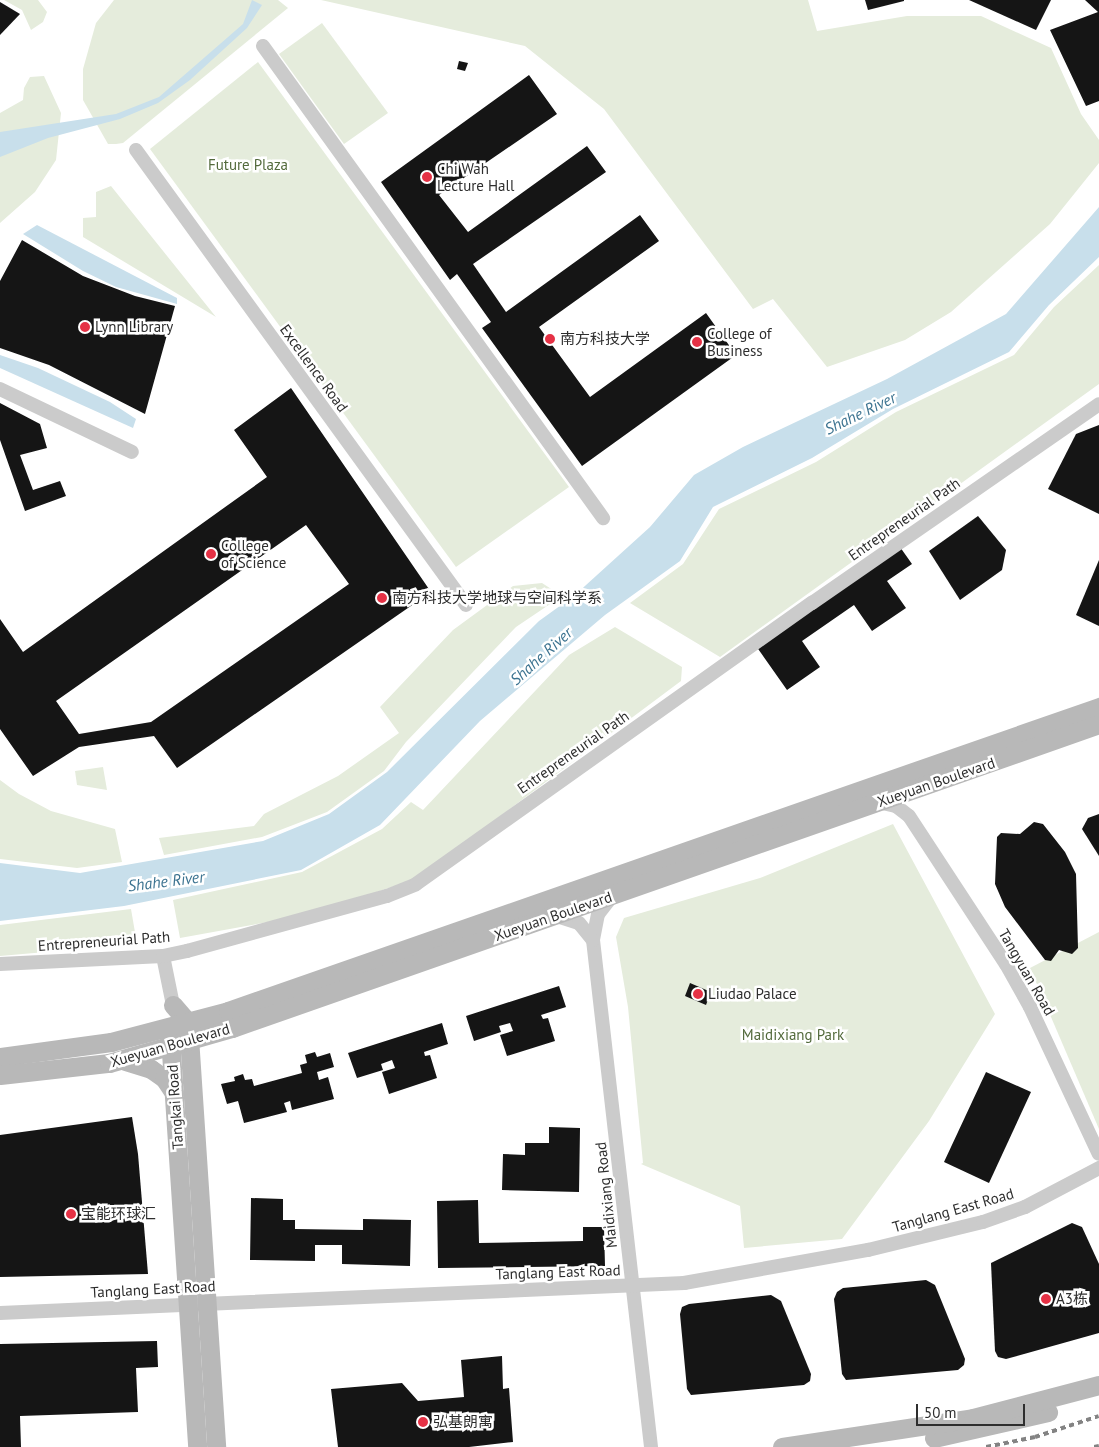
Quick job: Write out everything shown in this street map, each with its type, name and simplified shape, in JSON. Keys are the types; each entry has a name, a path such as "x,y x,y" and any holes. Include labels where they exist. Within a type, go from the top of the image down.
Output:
{"main road":[{"name":"Xueyuan Boulevard","path":"0,1057 84,1048 188,1022 283,992 1099,707"},
{"name":"Xueyuan Boulevard","path":"0,1075 120,1061 190,1041 1099,724"},
{"path":"173,1005 188,1022"},
{"name":"Tangkai Road","path":"173,1005 170,1027 171,1047 197,1447"},
{"name":"Tangkai Road","path":"188,1022 216,1447"},
{"path":"120,1061 151,1069 164,1078 174,1093"},
{"path":"782,1447 973,1418 1099,1385"},
{"path":"876,1447 1021,1420 1099,1397"}],"street":[{"path":"263,46 603,518"},
{"name":"Excellence Road","path":"136,150 466,605"},
{"path":"0,389 132,452"},
{"name":"Entrepreneurial Path","path":"0,964 163,956 322,914 416,884 796,614 1099,404"},
{"path":"909,816 910,802 916,788"},
{"name":"Tangyuan Road","path":"877,802 896,806 909,816 1006,964 1030,1007 1099,1154"},
{"name":"Maidixiang Road","path":"613,895 598,914 593,940 651,1447"},
{"path":"554,915 580,923 593,940"},
{"path":"163,956 173,1005"},
{"name":"Tanglang East Road","path":"0,1314 693,1281 868,1250 965,1226 1025,1207 1099,1168"}],"green space":[{"path":"4,0 38,0 47,12 43,22 31,30 22,10"},
{"path":"114,0 278,0 288,8 123,143 108,144 83,100 83,69 96,23"},
{"path":"321,0 808,0 817,31 907,16 981,16 1051,48 1081,114 1099,140 1099,163 1050,224 951,312 905,340 827,367 773,299 753,309 604,109 525,46"},
{"path":"322,23 388,113 344,144 279,54"},
{"name":"Future Plaza","path":"258,62 569,487 456,567 150,149"},
{"path":"44,76 61,113 56,160 35,192 0,223 0,113 23,100 24,88 30,77"},
{"path":"111,186 216,317 83,237 83,218 96,217 96,192"},
{"path":"1099,265 1099,384 720,657 630,603 683,564 719,509 816,462 896,412 1014,355 1054,307"},
{"path":"542,583 562,596 516,627 406,742 384,771 327,812 262,837 164,855 159,838 254,826 264,814 338,776 399,733 380,707 453,630 513,586"},
{"path":"615,627 682,667 681,681 416,879 307,915 180,938 173,900 302,872 382,829 411,802 423,810 569,655"},
{"path":"103,767 107,790 77,785 75,771"},
{"path":"0,780 19,794 51,811 115,829 122,862 77,868 0,859"},
{"name":"Maidixiang Park","path":"893,824 995,1014 929,1121 842,1239 744,1248 740,1206 641,1164 643,1163 628,1007 616,937 624,918 760,878"},
{"path":"131,909 137,944 0,956 0,925"},
{"path":"1099,932 1099,1129 1030,968"}],"water":[{"path":"252,0 262,5 247,28 190,80 158,103 120,119 48,138 0,157 0,132 116,114 159,97 243,24"},
{"name":"Shahe River","path":"1099,207 1099,257 1049,305 1009,352 893,409 812,458 713,507 680,561 605,615 480,721 380,825 301,870 124,906 0,921 0,863 80,873 263,841 329,814 387,772 539,621 575,595 650,527 694,475 743,447 887,379 1006,314"},
{"path":"37,225 177,298 177,304 116,287 83,271 23,234"},
{"path":"0,355 38,368 110,402 136,419 133,428 0,368"}],"building":[{"path":"865,0 904,0 904,1 868,10"},
{"path":"969,0 1051,0 1036,30"},
{"path":"1085,0 1099,0 1099,101 1086,106 1050,30 1098,12"},
{"path":"0,2 20,14 0,35"},
{"path":"459,61 468,63 465,71 457,69"},
{"path":"529,75 557,114 439,195 468,232 587,146 606,172 473,264 506,312 640,215 659,241 539,327 590,397 706,313 736,355 582,466 482,328 491,322 457,274 450,280 381,182"},
{"name":"Lynn Library","path":"22,240 83,276 135,296 175,306 145,414 49,365 0,348 0,281"},
{"name":"College of Science","path":"291,388 431,592 177,768 154,736 79,747 33,776 0,729 0,619 23,652 267,477 234,430","holes":["306,525 349,584 151,722 79,734 56,701"]},
{"path":"0,403 40,424 47,448 20,455 33,490 60,481 66,496 25,511 0,440"},
{"path":"1099,425 1099,514 1048,489 1076,434"},
{"path":"978,516 1006,550 1002,570 960,600 929,551"},
{"path":"900,547 912,564 887,581 906,608 872,631 854,605 802,641 820,667 787,690 756,646"},
{"path":"1099,560 1099,626 1076,615"},
{"path":"1099,814 1099,856 1082,829 1088,818"},
{"path":"1034,822 1043,824 1065,852 1076,874 1078,948 1072,954 1059,950 1051,961 1045,960 1005,907 995,884 997,837 1001,833 1020,834"},
{"name":"Liudao Palace","path":"690,983 711,992 706,1005 685,996"},
{"path":"559,986 566,1007 541,1015 543,1019 548,1018 555,1041 507,1056 500,1035 513,1031 510,1023 499,1026 501,1032 474,1041 466,1016"},
{"path":"442,1023 448,1044 424,1052 425,1056 430,1055 437,1078 389,1094 382,1072 395,1068 392,1060 381,1064 383,1070 357,1078 348,1053"},
{"path":"315,1052 317,1057 330,1053 334,1067 317,1072 319,1080 328,1077 334,1099 292,1110 290,1101 284,1103 287,1112 244,1123 238,1101 227,1104 221,1084 235,1081 234,1077 243,1074 245,1080 252,1079 254,1086 302,1073 300,1065 307,1063 305,1055"},
{"path":"986,1072 1031,1092 989,1183 944,1162"},
{"name":"宝能环球汇","path":"132,1117 138,1154 148,1274 0,1277 0,1135"},
{"path":"549,1127 580,1128 579,1192 502,1190 503,1154 525,1155 525,1143 549,1143"},
{"path":"251,1198 283,1199 283,1220 295,1220 295,1229 363,1230 363,1219 411,1220 410,1266 342,1264 342,1245 315,1245 315,1261 250,1260"},
{"path":"478,1200 479,1243 583,1241 583,1227 604,1227 605,1266 438,1268 437,1201"},
{"name":"A3栋","path":"1072,1223 1082,1227 1099,1264 1099,1333 1006,1359 998,1357 995,1351 991,1263"},
{"path":"926,1280 935,1285 965,1359 964,1365 958,1370 846,1380 842,1374 834,1299 837,1292 843,1288"},
{"path":"771,1295 781,1301 811,1374 810,1381 804,1385 691,1395 687,1389 680,1314 682,1307 689,1304"},
{"path":"157,1341 158,1367 136,1368 138,1412 20,1416 21,1447 0,1447 0,1344"},
{"name":"弘基朗寓","path":"502,1356 503,1389 509,1388 513,1442 469,1447 338,1447 331,1389 402,1383 418,1401 464,1397 461,1360"}],"railway":[{"path":"986,1447 1035,1437 1099,1416"},
{"path":"1094,1447 1099,1446"}],"place":[{"name":"Chi Wah Lecture Hall","path":"427,177"},
{"name":"Lynn Library","path":"85,327"},
{"name":"南方科技大学","path":"550,339"},
{"name":"College of Business","path":"697,342"},
{"name":"College of Science","path":"211,554"},
{"name":"南方科技大学地球与空间科学系","path":"382,598"},
{"name":"Liudao Palace","path":"698,994"},
{"name":"宝能环球汇","path":"71,1214"},
{"name":"A3栋","path":"1046,1299"},
{"name":"弘基朗寓","path":"423,1422"}]}
